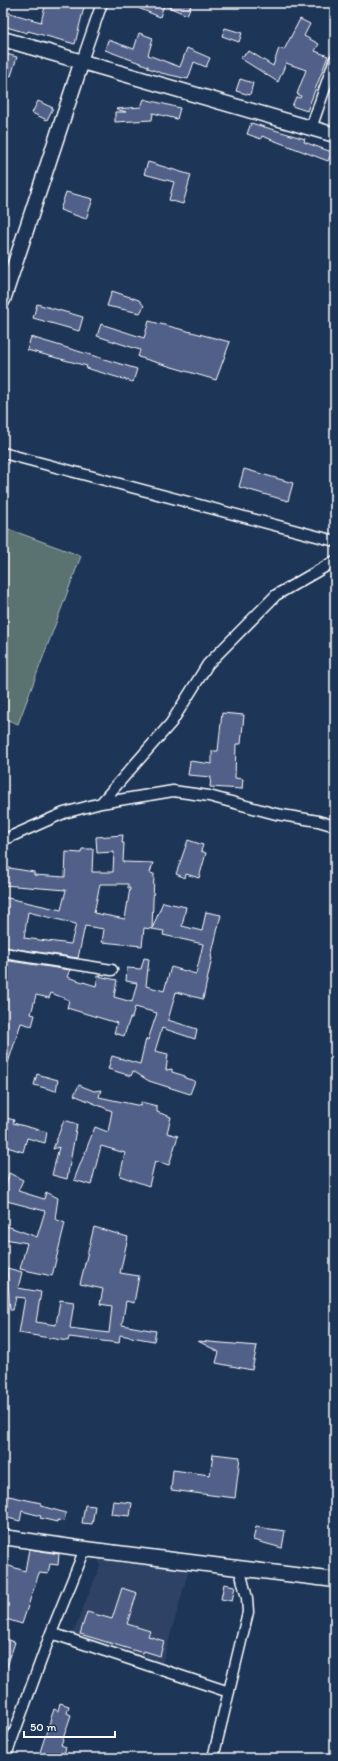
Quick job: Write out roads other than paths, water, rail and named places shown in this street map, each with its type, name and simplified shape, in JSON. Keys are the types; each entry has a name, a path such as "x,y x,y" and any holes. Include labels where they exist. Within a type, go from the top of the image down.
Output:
{"street":[{"path":"3,300 102,3"},
{"path":"3,39 335,135"},
{"path":"311,128 335,59"},
{"path":"3,453 335,542"},
{"path":"101,804 171,723 208,664 276,594 335,561"},
{"path":"3,840 64,813 101,804 173,791 210,796 276,814 318,821 335,826"},
{"path":"3,953 112,970"},
{"path":"3,1537 85,1549 335,1580"},
{"path":"5,1758 85,1549"},
{"path":"213,1758 248,1612 247,1598 239,1567"},
{"path":"52,1633 229,1692"},
{"path":"216,1747 221,1758"}]}
